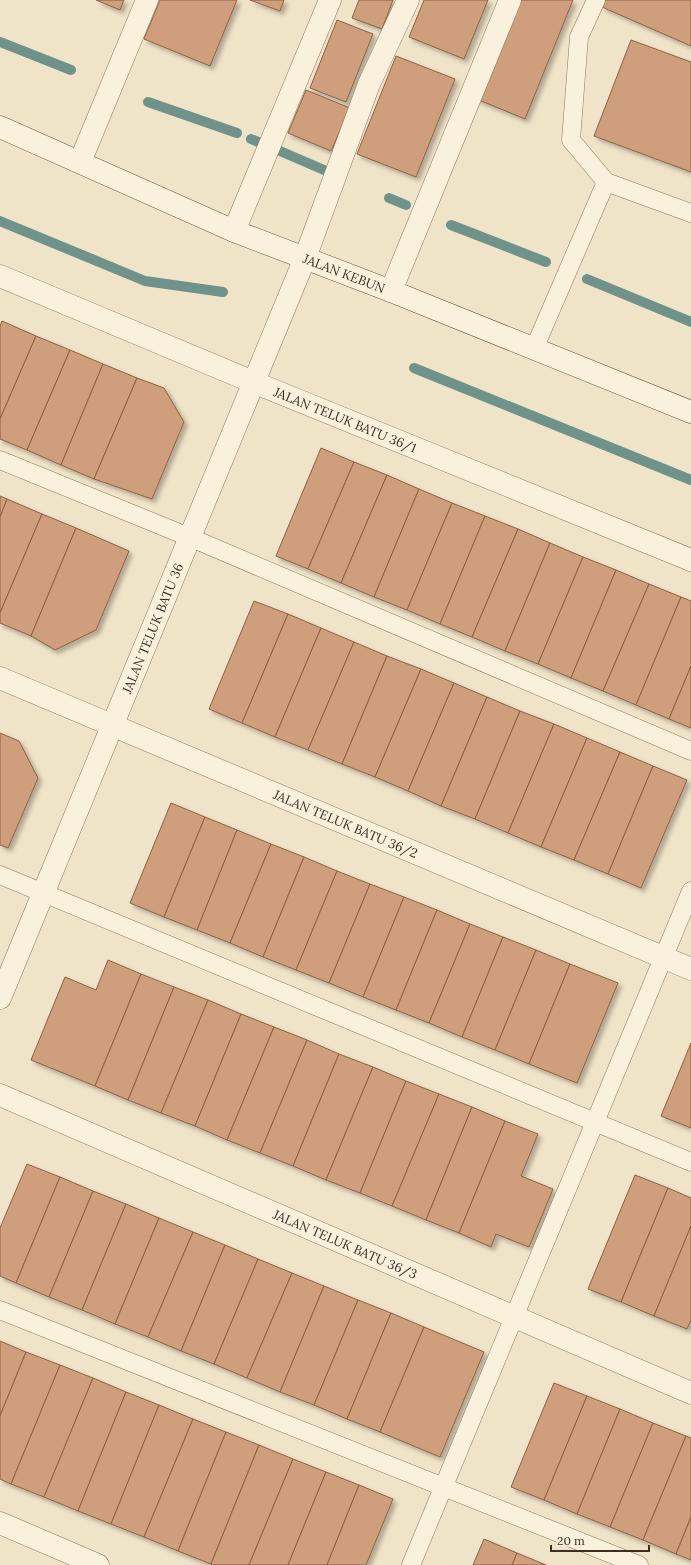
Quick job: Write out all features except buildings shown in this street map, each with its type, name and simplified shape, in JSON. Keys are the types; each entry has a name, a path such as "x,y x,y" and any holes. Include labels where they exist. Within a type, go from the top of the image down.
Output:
{"street":[{"path":"80,162 147,0"},
{"path":"234,231 330,0"},
{"name":"JALAN TELUK BATU 36","path":"0,998 305,258 369,84 408,0"},
{"path":"391,291 510,0"},
{"name":"JALAN KEBUN","path":"0,127 234,231 391,291 691,412"},
{"name":"JALAN TELUK BATU 36/1","path":"0,276 253,382 691,560"},
{"name":"JALAN TELUK BATU 36/2","path":"0,678 691,969"},
{"name":"JALAN TELUK BATU 36/3","path":"0,1095 691,1393"},
{"path":"0,1523 98,1565"}],"lane":[{"path":"596,0 579,37 571,140 606,182 691,213"},
{"path":"534,349 606,182"},
{"path":"0,460 189,537 691,751"},
{"path":"0,875 691,1162"},
{"path":"411,1565 691,891"},
{"path":"0,1310 640,1565"}],"waterway":[{"path":"0,42 71,70"},
{"path":"148,102 237,133"},
{"path":"251,139 263,144"},
{"path":"280,151 324,170"},
{"path":"389,198 406,205"},
{"path":"0,221 145,281 223,292"},
{"path":"451,225 546,262"},
{"path":"587,279 691,322"},
{"path":"414,368 691,480"}]}
